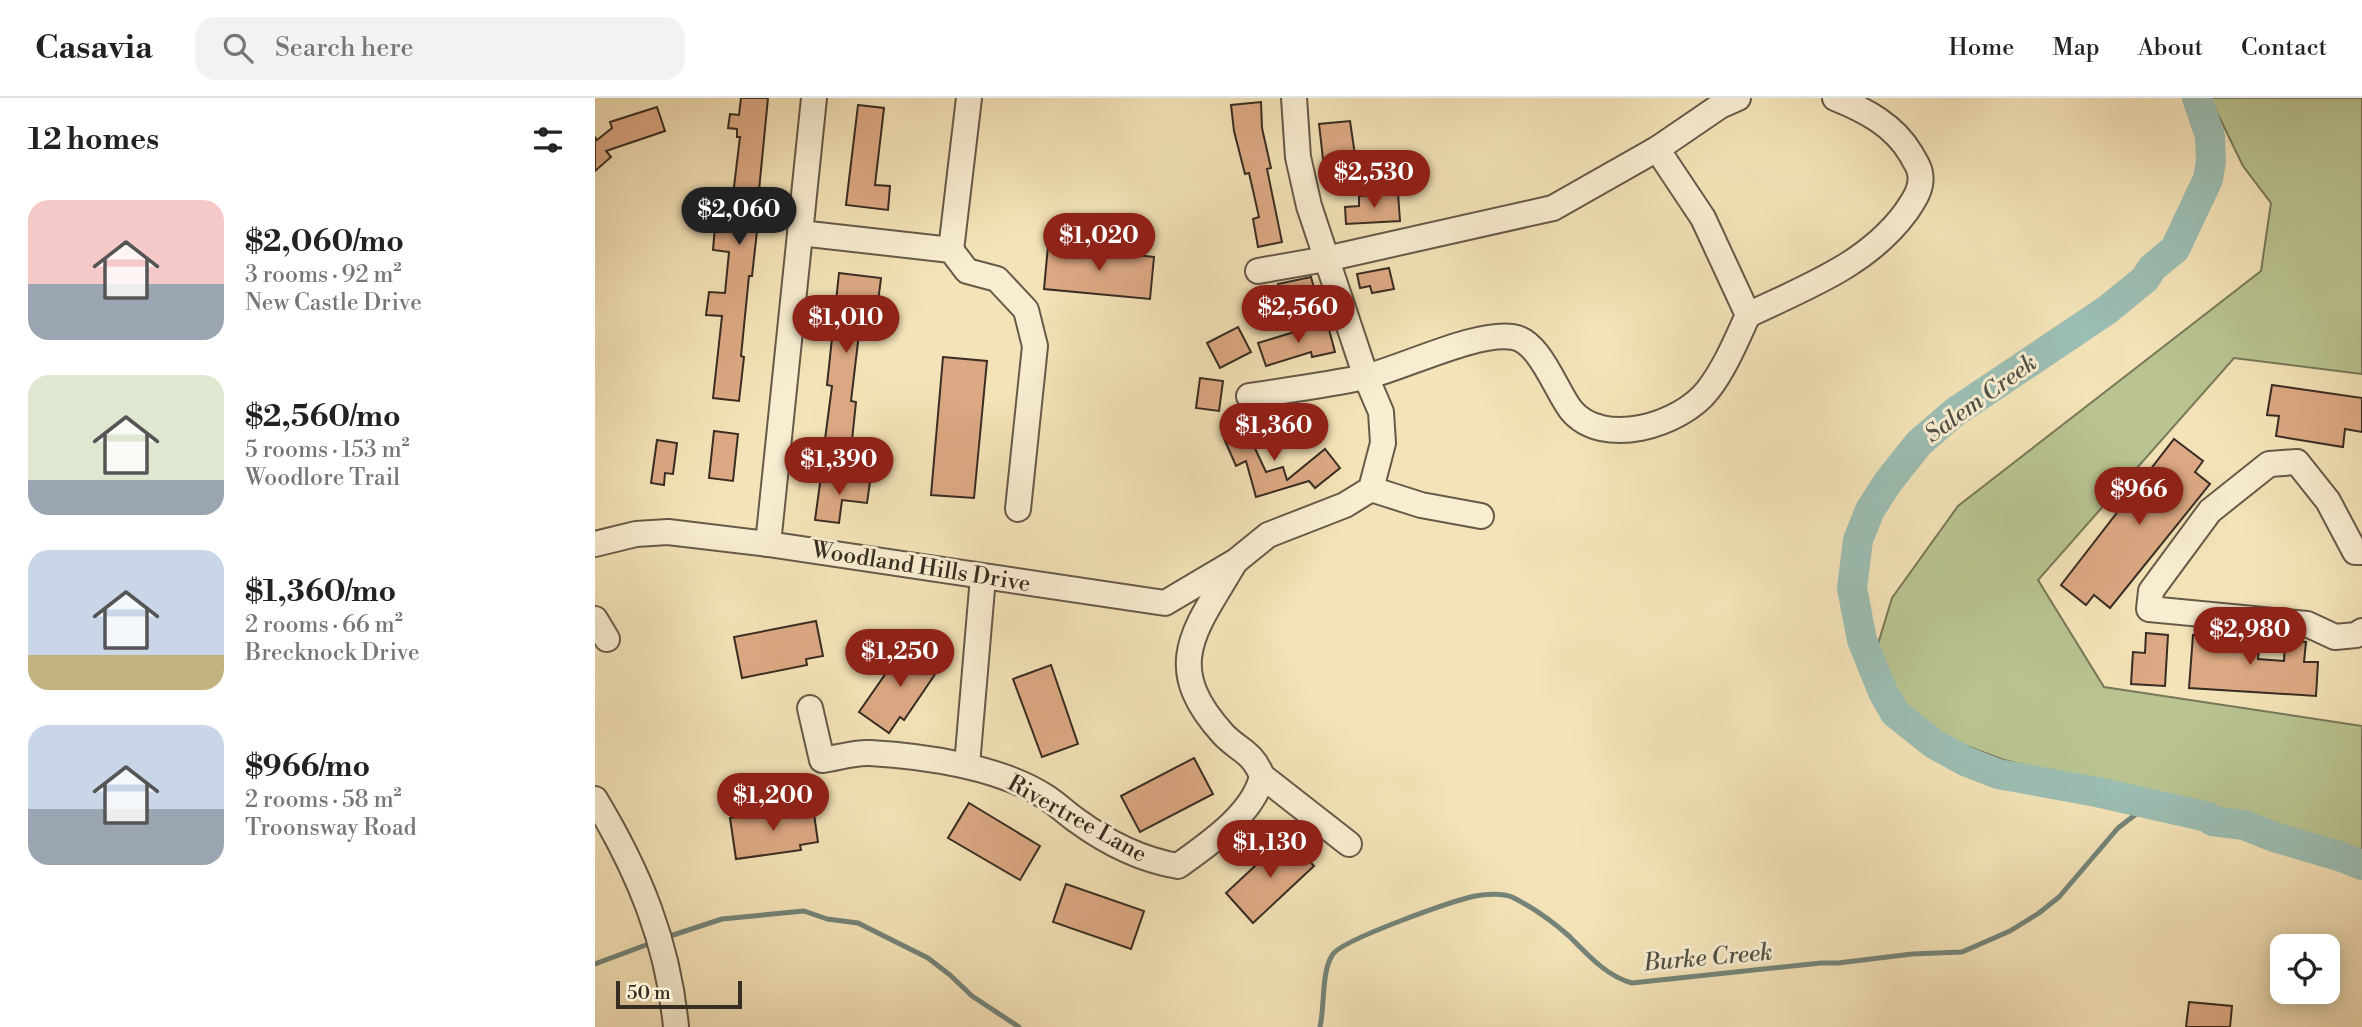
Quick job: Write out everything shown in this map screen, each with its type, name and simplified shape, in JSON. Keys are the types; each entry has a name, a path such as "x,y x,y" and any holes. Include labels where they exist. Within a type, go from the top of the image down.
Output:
{"street":[{"path":"768,544 814,98"},
{"path":"969,98 951,250 967,271 997,279 1026,310 1034,346 1018,509"},
{"path":"1294,98 1298,157 1309,206 1366,376 1381,412 1383,443 1371,489 1345,505 1268,535 1236,561 1201,621 1189,649 1187,664 1194,695 1226,738 1256,762 1262,776 1349,844"},
{"path":"1258,271 1326,259 1553,208 1657,149 1720,106 1738,98"},
{"path":"1249,396 1366,376 1471,343 1514,337 1527,344 1549,369 1571,410 1582,420 1604,428 1627,431 1642,429 1685,410 1708,390 1728,357 1748,315 1857,260 1893,230 1915,199 1921,175 1908,149 1880,120 1835,98"},
{"path":"1657,149 1703,218 1748,315"},
{"path":"800,233 951,250"},
{"path":"2362,552 2355,552 2328,501 2297,462 2269,464 2210,511 2151,591 2149,609 2307,624 2335,637 2356,635 2362,631"},
{"path":"1371,489 1421,505 1481,516"},
{"name":"Woodland Hills Drive","path":"595,544 636,534 669,532 768,544 1165,603 1236,561"},
{"path":"967,765 983,577"},
{"name":"Rivertree Lane","path":"810,708 822,760 868,753 967,765 1025,786 1046,797 1076,821 1138,855 1159,863 1178,866 1204,848 1246,808 1259,790 1262,776"},
{"path":"595,799 650,908 673,989 676,1027"}],"green space":[{"path":"2210,98 2362,98 2362,374 2234,358 2038,580 2104,687 2362,726 2362,853 2262,823 2004,760 1937,735 1897,698 1878,644 1892,598 1958,506 2261,271 2271,203 2243,166"}],"building":[{"path":"741,98 768,98 757,231 752,276 749,276 741,356 744,357 739,401 713,398 722,316 706,315 709,292 725,293 729,252 713,250 715,226 729,228 740,137 737,137 737,129 728,128 730,114 739,115"},
{"path":"1261,102 1262,128 1271,168 1267,169 1282,242 1258,247 1253,219 1259,217 1249,173 1245,174 1234,131 1231,105"},
{"path":"858,105 884,108 875,185 890,186 888,210 846,205"},
{"path":"657,107 665,131 606,151 611,157 595,171 595,137 597,140 612,128 610,122"},
{"path":"1350,121 1355,155 1323,159 1319,124"},
{"path":"1398,193 1400,221 1346,224 1345,207 1359,206 1359,196"},
{"path":"1048,246 1154,257 1150,299 1044,289"},
{"path":"1389,268 1394,289 1372,293 1370,286 1360,288 1357,274"},
{"path":"839,273 881,278 878,302 863,300 851,401 856,402 851,450 824,447 832,386 827,385"},
{"path":"1311,277 1317,299 1284,308 1278,284"},
{"path":"1327,322 1335,352 1312,357 1311,352 1266,366 1258,343"},
{"path":"1238,327 1251,352 1220,368 1207,343"},
{"path":"943,357 987,361 974,498 931,495"},
{"path":"1200,378 1223,381 1219,411 1196,408"},
{"path":"2272,385 2362,398 2362,432 2345,429 2343,447 2276,436 2279,416 2267,415"},
{"path":"1253,420 1261,438 1252,442 1266,472 1283,467 1287,480 1325,449 1340,468 1315,488 1309,481 1256,497 1246,461 1236,466 1222,434"},
{"path":"714,431 738,434 733,481 709,478"},
{"path":"2174,439 2203,461 2195,472 2210,484 2110,608 2094,595 2086,605 2061,585"},
{"path":"657,440 677,443 673,474 665,473 664,485 651,483"},
{"path":"821,476 870,482 867,503 842,500 839,523 815,520"},
{"path":"816,621 823,656 806,659 807,665 742,678 734,637"},
{"path":"2146,633 2168,635 2165,686 2131,684 2133,652 2145,653"},
{"path":"2193,635 2260,639 2258,659 2284,661 2285,641 2306,642 2304,662 2318,662 2316,696 2189,688"},
{"path":"907,643 940,667 904,720 900,717 889,733 859,712"},
{"path":"1051,665 1078,744 1042,757 1013,679"},
{"path":"1194,758 1213,794 1140,832 1121,796"},
{"path":"969,803 1040,846 1020,880 948,838"},
{"path":"813,807 818,842 800,845 801,850 736,859 730,818"},
{"path":"1287,836 1314,866 1253,923 1226,893"},
{"path":"1066,884 1144,911 1131,949 1053,922"},
{"path":"2189,1002 2232,1006 2230,1027 2186,1027"}],"waterway":[{"name":"Salem Creek","path":"2197,98 2210,136 2211,161 2208,179 2175,249 2152,268 2145,279 2107,310 1955,412 1919,443 1870,510 1858,540 1852,588 1862,640 1883,692 1895,713 1934,744 1965,761 1998,774 2097,792 2208,817 2212,821 2244,825 2362,865"},
{"name":"Burke Creek","path":"1320,1027 1329,961 1341,947 1399,921 1475,896 1499,894 1527,905 1563,931 1605,970 1632,983 1912,954 1962,952 2010,931 2039,913 2059,897 2118,828 2148,805"},
{"name":"Burke Creek","path":"667,937 722,919 804,911 827,919 858,923 928,958 972,996 1019,1027"},
{"name":"Burke Creek","path":"595,964 654,942"}]}
